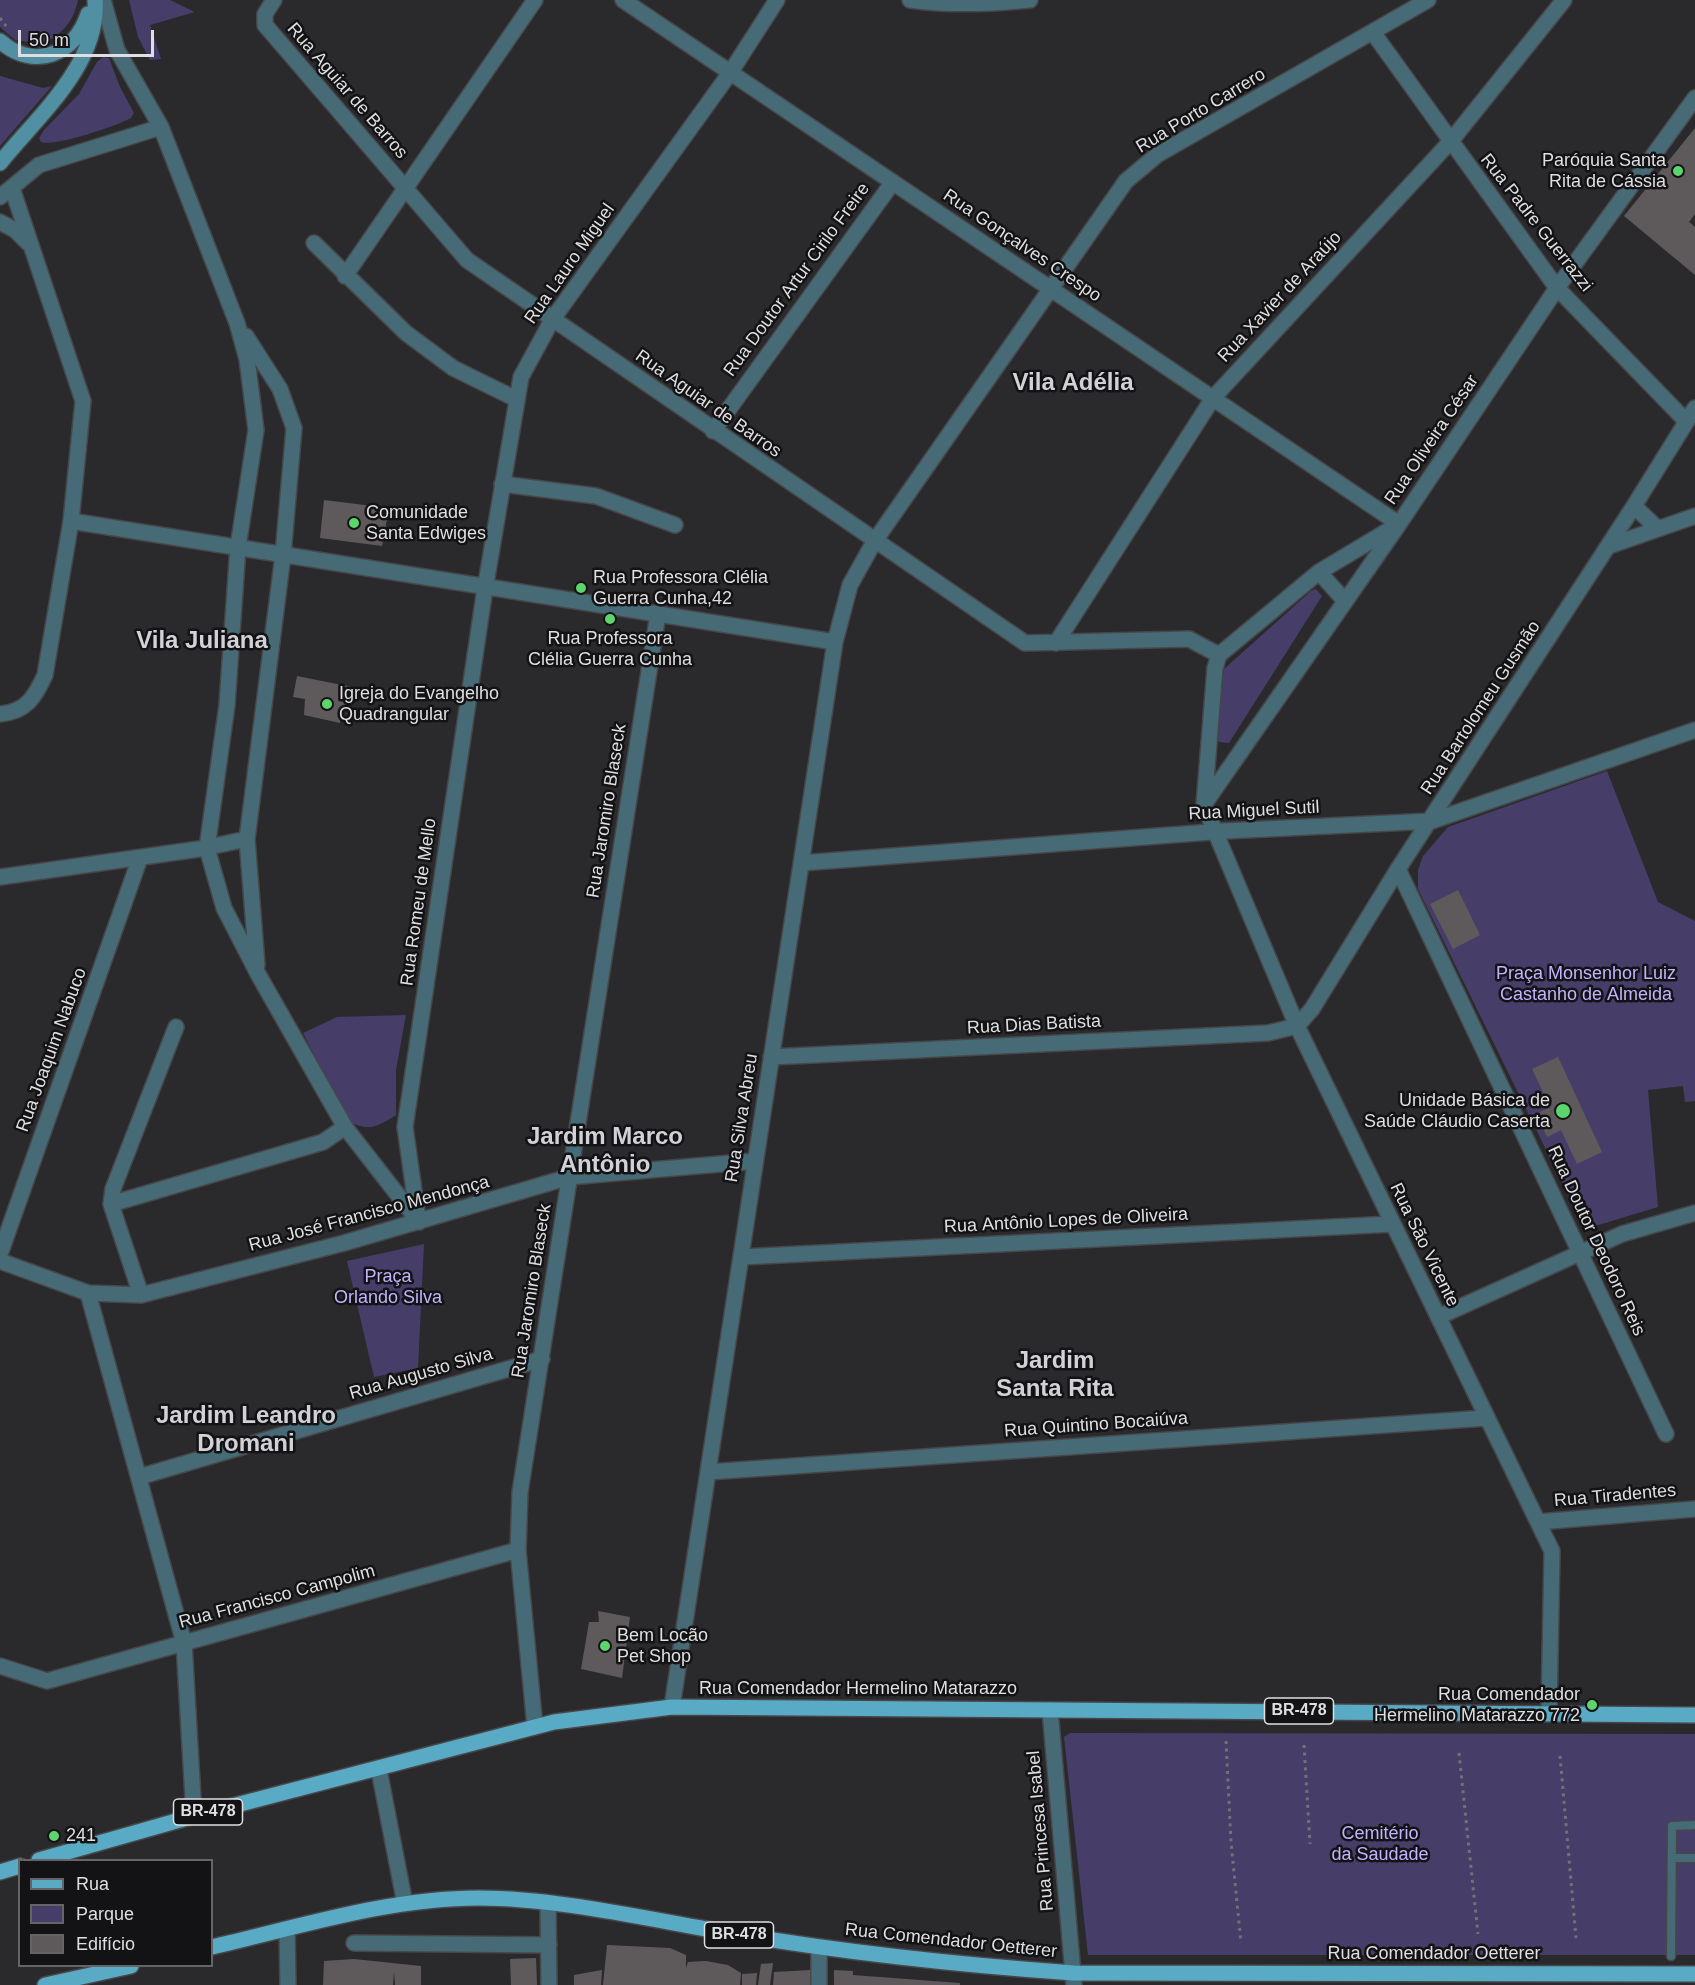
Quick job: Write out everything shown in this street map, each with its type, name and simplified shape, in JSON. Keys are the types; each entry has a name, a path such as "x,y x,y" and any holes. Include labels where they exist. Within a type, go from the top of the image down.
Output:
{"main road":[{"path":"0,41 14,52 28,57 52,54 69,44 84,28 90,0"},
{"path":"0,163 32,126 81,59 91,35 95,0"},
{"name":"Rua Comendador Hermelino Matarazzo","path":"43,1859 194,1816 379,1770 535,1727 672,1707 1549,1712 1695,1715"},
{"path":"0,1872 18,1867"},
{"name":"Rua Comendador Oetterer","path":"213,1947 405,1904 479,1898 548,1904 819,1948 1074,1979 1540,1979 1695,1974"},
{"path":"45,1985 122,1967"}],"street":[{"path":"103,0 117,50 161,127 237,323 247,359 256,430 238,547 227,705 207,848 224,908 258,974 345,1127 419,1222"},
{"name":"Rua Aguiar de Barros","path":"274,0 264,20 265,25 467,260 552,320 1025,643 1189,639 1219,655"},
{"path":"345,276 535,0"},
{"name":"Rua Gonçalves Crespo","path":"622,0 1399,524"},
{"name":"Rua Lauro Miguel","path":"486,587 516,399 522,377 552,320 730,73 777,0"},
{"path":"910,0 932,3 994,4 1030,0"},
{"name":"Rua Porto Carrero","path":"874,542 1126,181 1157,155 1374,34 1428,0"},
{"name":"Rua Xavier de Araújo","path":"1056,643 1213,398 1450,142 1564,0"},
{"name":"Rua Padre Guerrazzi","path":"1374,34 1557,288 1686,421"},
{"name":"Rua Oliveira César","path":"1204,805 1399,524 1557,288 1695,98"},
{"path":"0,714 14,713 34,698 45,675 71,521 83,401 30,245 6,192 39,165 161,127"},
{"name":"Rua Doutor Artur Cirilo Freire","path":"713,431 893,182"},
{"path":"0,222 15,230 30,245"},
{"path":"314,243 345,276 406,333 453,368 516,399"},
{"path":"237,323 280,389 294,428 283,555 247,839 258,974"},
{"name":"Rua Bartolomeu Gusmão","path":"1298,1026 1312,1009 1398,869 1432,821 1695,408"},
{"path":"502,484 596,496 675,525"},
{"path":"1634,506 1658,529"},
{"path":"1609,546 1695,516"},
{"path":"71,521 835,642"},
{"path":"1204,805 1215,668 1219,655 1319,572 1399,524"},
{"name":"Rua Silva Abreu","path":"672,1707 835,642 850,585 874,542"},
{"path":"1319,572 1345,601"},
{"name":"Rua Romeu de Mello","path":"419,1222 405,1127 486,587"},
{"name":"Rua Jaromiro Blaseck","path":"535,1727 518,1550 519,1492 542,1359 658,614"},
{"name":"Rua Miguel Sutil","path":"801,864 1214,832 1432,821 1695,730"},
{"path":"1208,750 1215,765 1220,766 1235,760"},
{"name":"Rua São Vicente","path":"1204,805 1298,1026 1552,1551 1549,1712"},
{"path":"0,878 207,848 247,839"},
{"name":"Rua Joaquim Nabuco","path":"0,1254 140,858"},
{"name":"Rua Doutor Deodoro Reis","path":"1398,869 1665,1434"},
{"name":"Rua Dias Batista","path":"771,1057 1268,1033 1298,1026"},
{"path":"141,1295 111,1204 113,1190 176,1027"},
{"path":"111,1204 323,1142 345,1127"},
{"name":"Rua José Francisco Mendonça","path":"0,1262 88,1293 141,1295 419,1222 569,1177 755,1161"},
{"path":"1438,1317 1622,1234 1695,1213"},
{"name":"Rua Antônio Lopes de Oliveira","path":"741,1257 1393,1224"},
{"path":"88,1293 184,1643 194,1816"},
{"name":"Rua Augusto Silva","path":"139,1477 542,1359"},
{"name":"Rua Quintino Bocaiúva","path":"708,1472 1486,1418"},
{"name":"Rua Tiradentes","path":"1538,1522 1695,1509"},
{"name":"Rua Francisco Campolim","path":"0,1666 47,1681 518,1550"},
{"name":"Rua Princesa Isabel","path":"1050,1710 1074,1979"},
{"path":"379,1770 405,1904"},
{"path":"548,1904 549,1985"},
{"path":"287,1929 288,1985"},
{"path":"354,1943 549,1945"},
{"path":"819,1948 819,1985"}],"lane":[{"path":"1671,1956 1672,1826 1695,1825"},
{"path":"1672,1858 1695,1858"}],"path":[{"path":"1226,1741 1231,1842 1241,1942"},
{"path":"1304,1744 1310,1844"},
{"path":"1460,1753 1478,1934"},
{"path":"1560,1756 1576,1938"}],"green space":[{"path":"0,0 78,0 66,26 44,44 15,40 0,27"},
{"path":"129,0 170,0 195,12 150,25 161,59 150,60 138,37"},
{"path":"103,57 109,58 120,87 134,113 131,118 72,139 41,142 39,138 44,130 79,94 97,62"},
{"path":"0,76 43,88 52,86 0,146"},
{"path":"1316,589 1322,596 1229,743 1219,742 1216,737 1224,669"},
{"name":"Praça Monsenhor Luiz Castanho de Almeida","path":"1607,771 1658,902 1695,921 1695,1101 1685,1102 1683,1086 1648,1090 1658,1207 1585,1229 1418,889 1418,870 1423,856 1448,827"},
{"path":"406,1015 396,1070 396,1115 373,1127 348,1121 303,1033 337,1017"},
{"name":"Praça Orlando Silva","path":"424,1244 418,1368 374,1377 347,1261"},
{"name":"Cemitério da Saudade","path":"1070,1733 1695,1734 1695,1955 1088,1955 1064,1737"}],"building":[{"name":"Paróquia Santa Rita de Cássia","path":"1695,128 1695,214 1689,222 1695,227 1695,275 1624,216"},
{"name":"Comunidade Santa Edwiges","path":"324,500 389,508 382,546 320,538"},
{"name":"Igreja do Evangelho Quadrangular","path":"297,676 352,687 349,709 341,709 340,723 304,715 305,699 293,697"},
{"path":"1458,890 1480,935 1453,949 1430,904"},
{"name":"Unidade Básica de Saúde Cláudio Caserta","path":"1558,1057 1602,1152 1577,1164 1561,1130 1547,1137 1536,1114 1550,1107 1532,1069"},
{"name":"Bem Locão Pet Shop","path":"598,1611 630,1617 622,1678 581,1669 589,1622 599,1622"},
{"path":"607,1945 670,1948 686,1955 686,1968 688,1962 706,1961 728,1965 741,1973 740,1985 603,1985"},
{"path":"536,1958 537,1985 511,1985 510,1959"},
{"path":"354,1959 421,1966 421,1985 395,1985 394,1971 393,1985 323,1985 324,1961"},
{"path":"773,1963 770,1985 758,1985 761,1964"},
{"path":"602,1970 601,1985 574,1985 574,1975"},
{"path":"811,1970 810,1985 773,1985 774,1972"},
{"path":"834,1970 853,1971 853,1975 960,1983 960,1985 834,1985"},
{"path":"757,1973 756,1985 742,1985 742,1974"}],"place":[{"name":"Paróquia Santa Rita de Cássia","path":"1678,171"},
{"name":"Comunidade Santa Edwiges","path":"354,523"},
{"name":"Rua Professora Clélia Guerra Cunha,42","path":"581,588"},
{"name":"Rua Professora Clélia Guerra Cunha","path":"610,619"},
{"name":"Igreja do Evangelho Quadrangular","path":"327,704"},
{"name":"Unidade Básica de Saúde Cláudio Caserta","path":"1563,1111"},
{"name":"Bem Locão Pet Shop","path":"605,1646"},
{"name":"Rua Comendador Hermelino Matarazzo 772","path":"1592,1705"},
{"name":"241","path":"54,1836"}],"district":[{"name":"Vila Adélia","path":"1073,383"},
{"name":"Vila Juliana","path":"202,641"},
{"name":"Jardim Marco Antônio","path":"605,1151"},
{"name":"Jardim Santa Rita","path":"1055,1375"},
{"name":"Jardim Leandro Dromani","path":"246,1430"}]}
